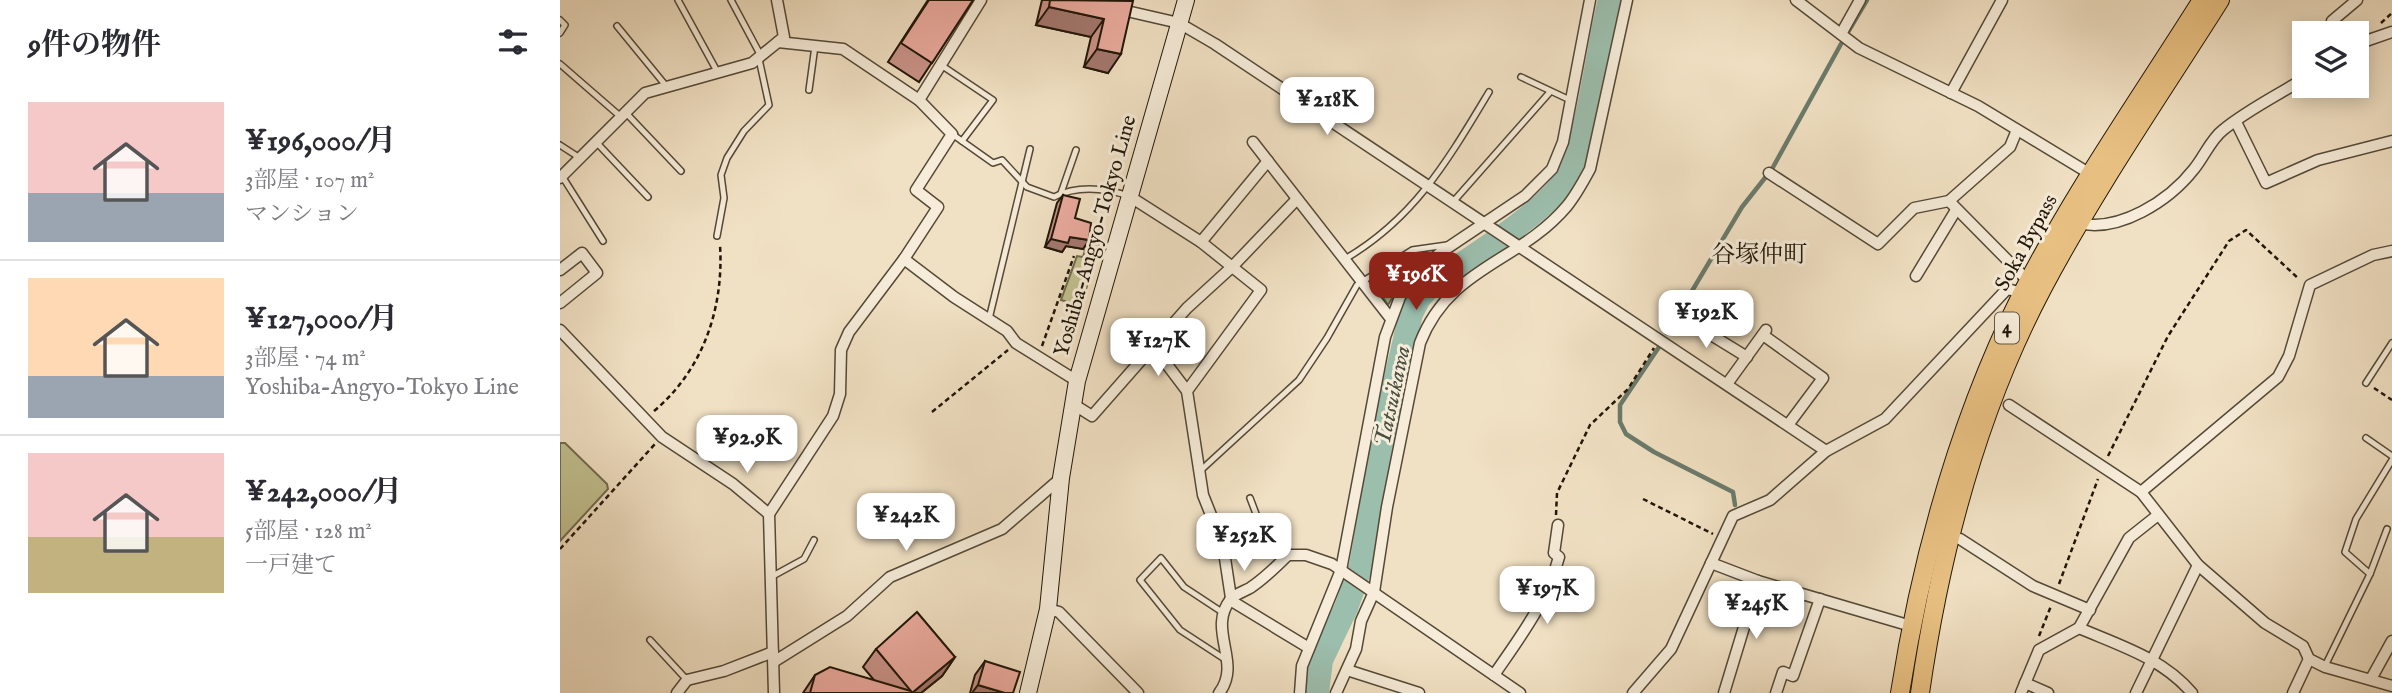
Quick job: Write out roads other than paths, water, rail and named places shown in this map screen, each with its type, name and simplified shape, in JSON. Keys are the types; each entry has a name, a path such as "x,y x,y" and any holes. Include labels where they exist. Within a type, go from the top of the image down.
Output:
{"highway":[{"name":"Soka Bypass","path":"1900,693 1928,550 1954,459 1980,387 2026,288 2092,175 2202,0"},
{"name":"Soka Bypass","path":"1920,693 1946,554 1981,429 2041,290 2078,223 2220,0"}],"main road":[{"name":"Yoshiba-Angyo-Tokyo Line","path":"1028,693 1048,609 1061,478 1077,381 1186,0"}],"street":[{"path":"561,177 645,93 718,73 760,58 784,37 776,0"},
{"path":"919,100 981,0"},
{"path":"1300,693 1302,666 1344,572 1374,388 1391,319 1400,297 1416,274 1452,245 1487,224 1538,186 1552,169 1563,142 1590,0"},
{"path":"1336,693 1347,670 1370,589 1420,343 1427,325 1437,307 1455,288 1566,207 1590,169 1627,0"},
{"path":"1796,0 1859,48 1951,93 2092,175"},
{"path":"1841,34 1860,0"},
{"path":"1951,93 2002,0"},
{"path":"2332,21 2357,0"},
{"path":"1103,6 1179,23 1454,202 1826,451"},
{"path":"2369,40 2392,32"},
{"path":"774,693 769,514 833,416 840,394 841,351 849,332 904,259 938,207 916,190 957,138 919,100 843,50 778,42"},
{"path":"2078,223 2096,227 2125,220 2169,193 2193,171 2221,131 2292,86"},
{"path":"2236,122 2266,183 2318,160 2392,141"},
{"path":"1916,276 1952,205 2010,147 2017,130"},
{"path":"1253,142 1391,319"},
{"path":"1201,242 1268,161"},
{"path":"1769,173 1878,244 1914,208 1952,205"},
{"path":"1129,196 1201,242 1261,290 1187,391"},
{"path":"1073,404 1092,416 1187,308 1233,266 1297,199"},
{"path":"1952,205 2026,288"},
{"path":"2141,492 2278,377 2289,356 2310,285 2374,255 2392,251"},
{"path":"560,270 582,253 597,273 560,303"},
{"path":"904,259 1007,331 1016,343 1077,381"},
{"path":"1633,693 1671,649 1732,516 1770,500 1826,451 1885,419 2007,289 2026,288"},
{"path":"1682,317 1746,357"},
{"path":"560,330 662,437 733,484 769,514"},
{"path":"1727,384 1765,332 1823,378 1788,425"},
{"path":"1153,346 1187,391 1203,495 1223,545 1231,599 1309,648"},
{"path":"2009,405 2141,492 2198,565 2264,622 2303,646 2309,659 2325,667 2392,686"},
{"path":"677,693 687,680 774,656 847,616 890,577 1002,529 1061,478"},
{"path":"2048,693 2023,688 2039,650 2079,628 2129,538 2158,515"},
{"path":"1494,675 1534,618 1554,579 1559,557 1554,553 1558,525"},
{"path":"1960,538 2033,586 2090,610"},
{"path":"1219,693 1228,677 1228,662 1220,626 1231,599 1269,574 1288,555 1306,555 1344,572 1520,693"},
{"path":"1711,563 1910,632 1891,693"},
{"path":"2136,693 2198,565"},
{"path":"1724,693 1758,581"},
{"path":"1776,693 1783,672 1793,676 1820,599"},
{"path":"1048,609 1059,612 1138,693"},
{"path":"2079,628 2152,658 2171,671 2192,693"},
{"path":"2371,679 2392,640"},
{"path":"2293,693 2309,659"},
{"path":"1347,670 1419,693"}],"lane":[{"path":"678,0 718,73"},
{"path":"717,236 724,198 721,175 727,158 744,131 769,105 760,58 731,0"},
{"path":"560,20 565,25 560,33"},
{"path":"617,26 667,87"},
{"path":"809,90 815,46"},
{"path":"560,64 624,115 681,171"},
{"path":"941,65 993,100 957,138 993,163 1002,160 1027,187 1054,197 1072,188 1114,191 1129,196"},
{"path":"1521,78 1570,100"},
{"path":"1345,259 1372,243 1429,186 1489,92"},
{"path":"1454,202 1550,92"},
{"path":"596,142 648,197"},
{"path":"561,146 580,158"},
{"path":"989,319 1030,149"},
{"path":"1061,193 1076,150"},
{"path":"561,177 603,241"},
{"path":"1200,471 1293,387 1362,281 1412,250 1452,245"},
{"path":"2366,383 2392,343"},
{"path":"2366,438 2392,458 2356,519 2345,552 2370,574"},
{"path":"1250,498 1266,540 1288,555"},
{"path":"2325,667 2370,574 2387,529"},
{"path":"771,578 804,559 814,540"},
{"path":"1224,614 1184,587 1161,558 1140,580 1180,630 1228,662"},
{"path":"650,640 687,680"}],"waterway":[{"name":"Tatsuikawa","path":"1317,693 1321,660 1346,608 1361,566 1386,420 1411,314 1419,298 1431,285 1519,224 1561,185 1571,167 1586,122 1610,0"},
{"path":"1848,32 1867,0"},
{"path":"1667,333 1742,207 1772,169 1841,44"},
{"path":"1659,347 1620,405 1620,422 1626,434 1654,452 1733,492 1735,505"}],"district":[{"name":"谷塚仲町","path":"1759,255"}]}
